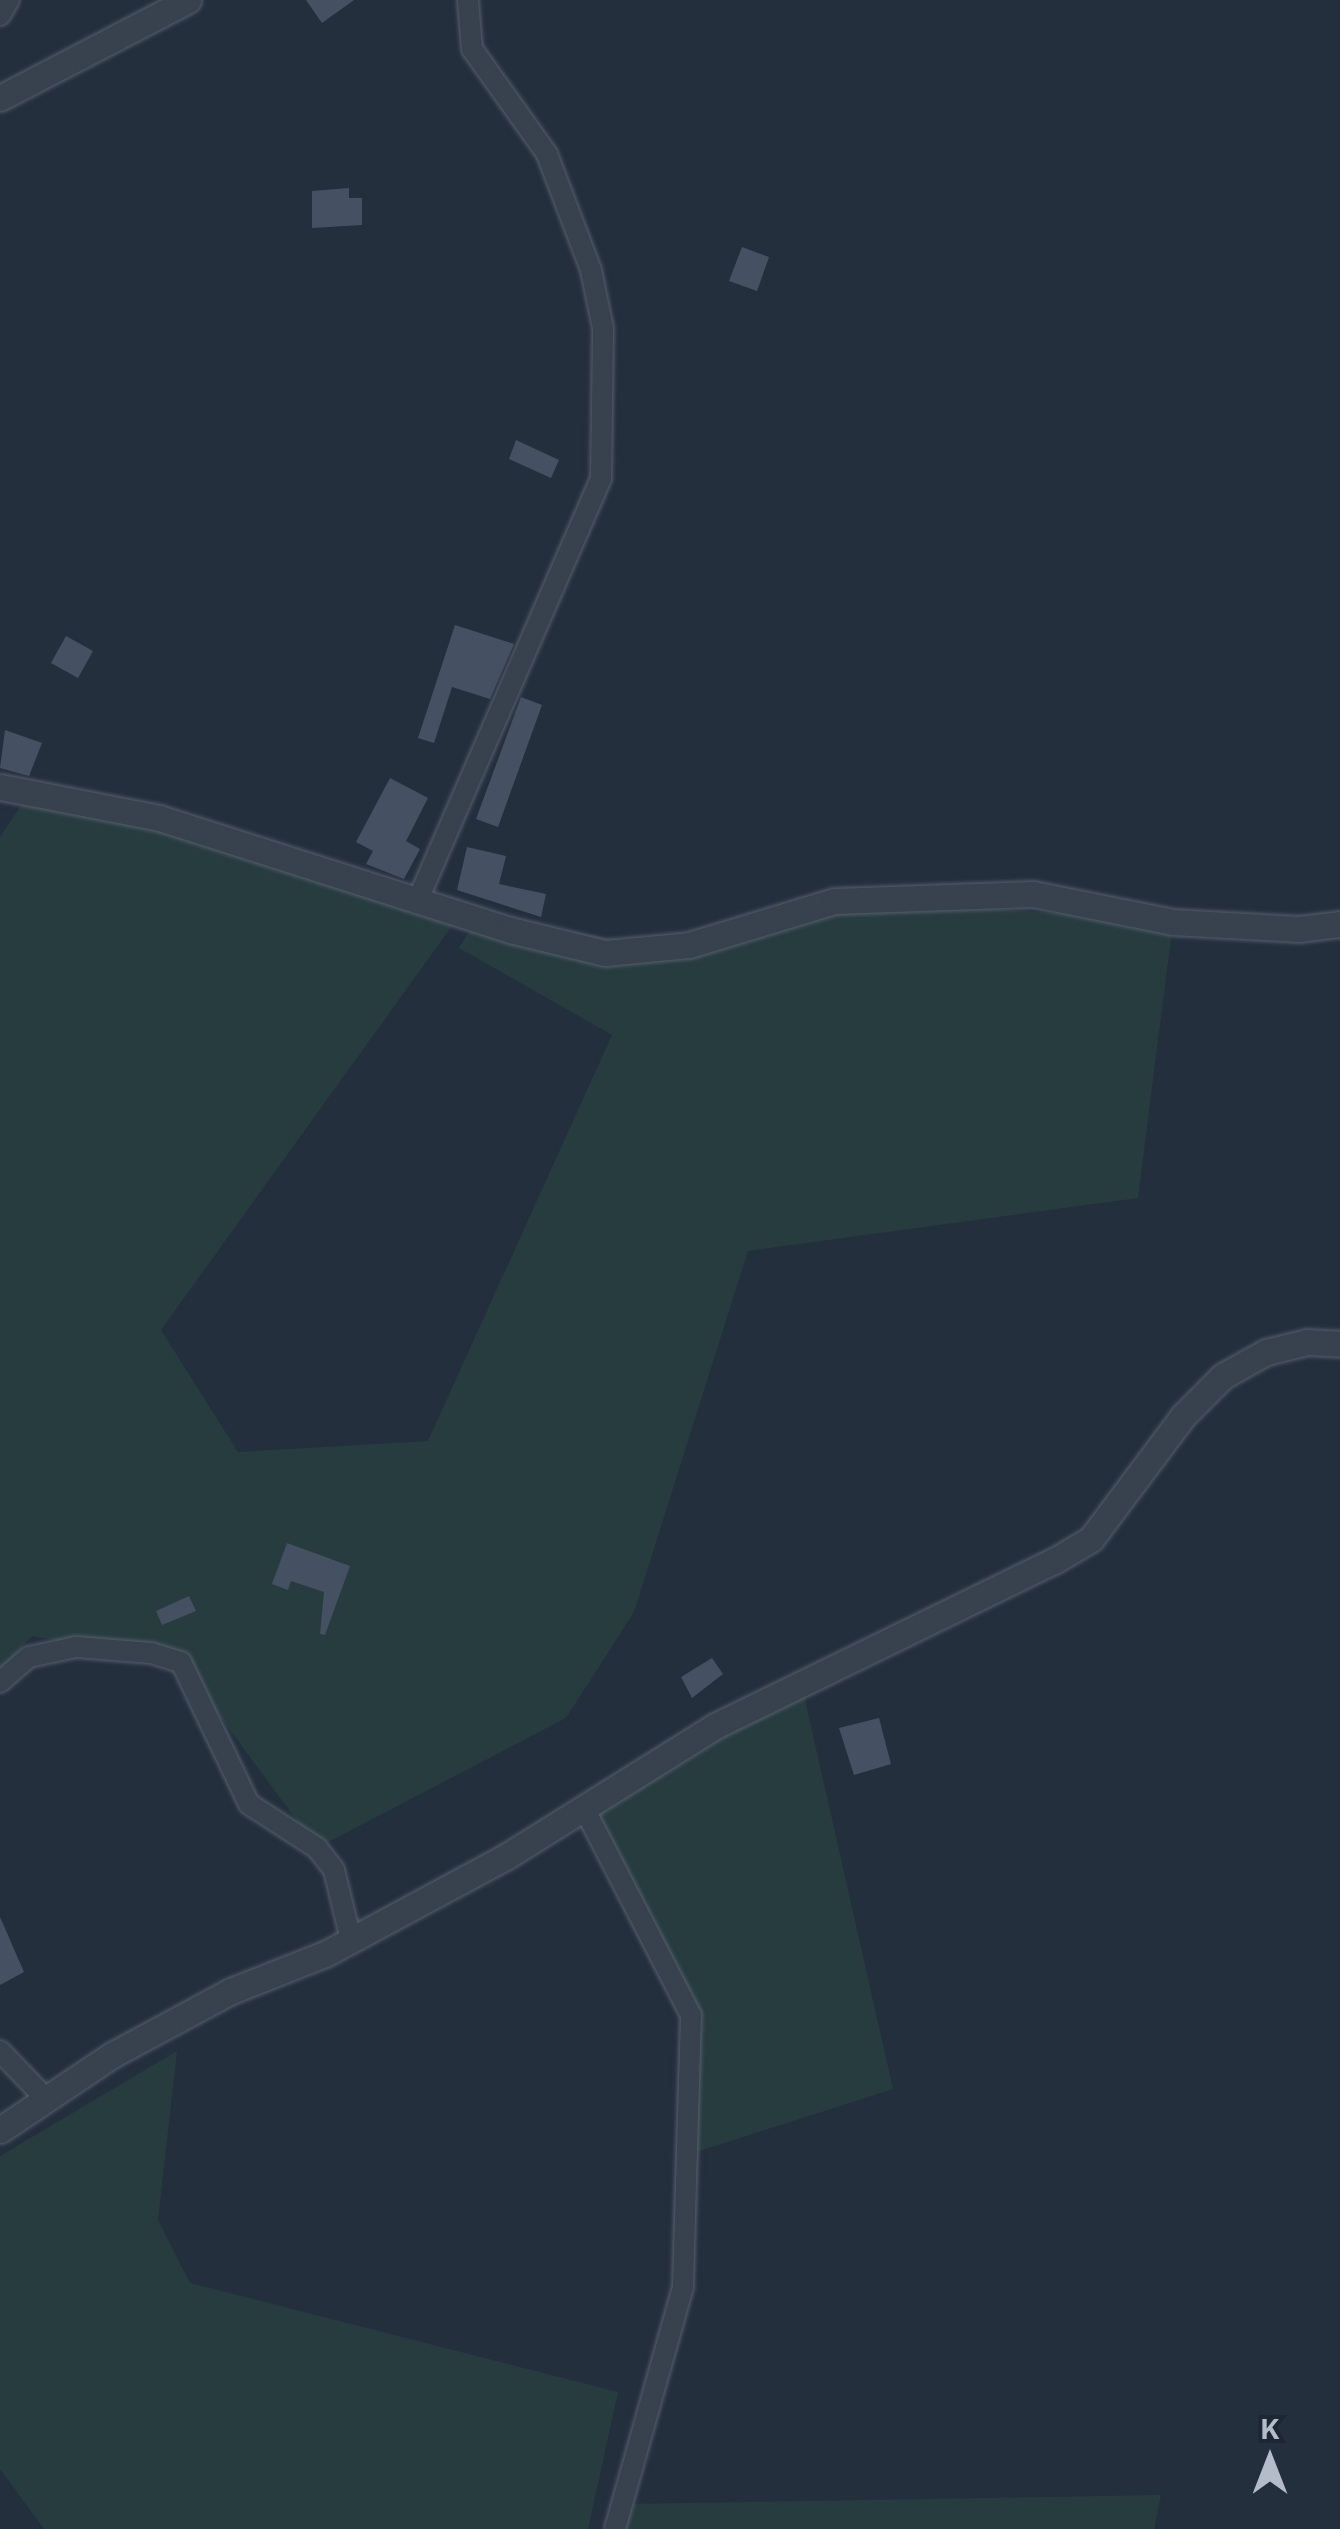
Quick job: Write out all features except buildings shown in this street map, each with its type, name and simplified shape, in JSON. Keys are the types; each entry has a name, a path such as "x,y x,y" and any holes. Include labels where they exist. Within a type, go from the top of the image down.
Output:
{"street":[{"path":"0,15 9,0"},
{"path":"0,98 188,0"},
{"path":"419,897 601,478 603,328 591,270 547,154 472,49 468,0"},
{"path":"3,793 159,818 419,897 510,930 606,953 689,945 835,901 1034,894 1173,922 1299,929 1340,924"},
{"path":"0,2130 44,2098 231,1991 351,1940 585,1810 715,1726 968,1606 1091,1538 1183,1416 1223,1376 1266,1352 1336,1348"},
{"path":"0,1682 29,1656 76,1646 151,1653 180,1662 249,1804 318,1848 334,1870 351,1940"},
{"path":"585,1810 690,2015 683,2288 614,2529"},
{"path":"0,2050 44,2098"}],"green space":[{"path":"28,795 462,912 161,1330 238,1452 428,1441 612,1035 459,948 478,917 669,947 884,901 1173,922 1138,1198 748,1251 634,1612 566,1718 317,1848 180,1662 32,1636 0,1670 0,837"},
{"path":"801,1682 893,2089 684,2156 691,2015 585,1810"},
{"path":"177,2051 158,2220 190,2283 618,2392 588,2529 44,2529 0,2469 0,2156"},
{"path":"1161,2495 1154,2529 616,2529 622,2504"}]}
